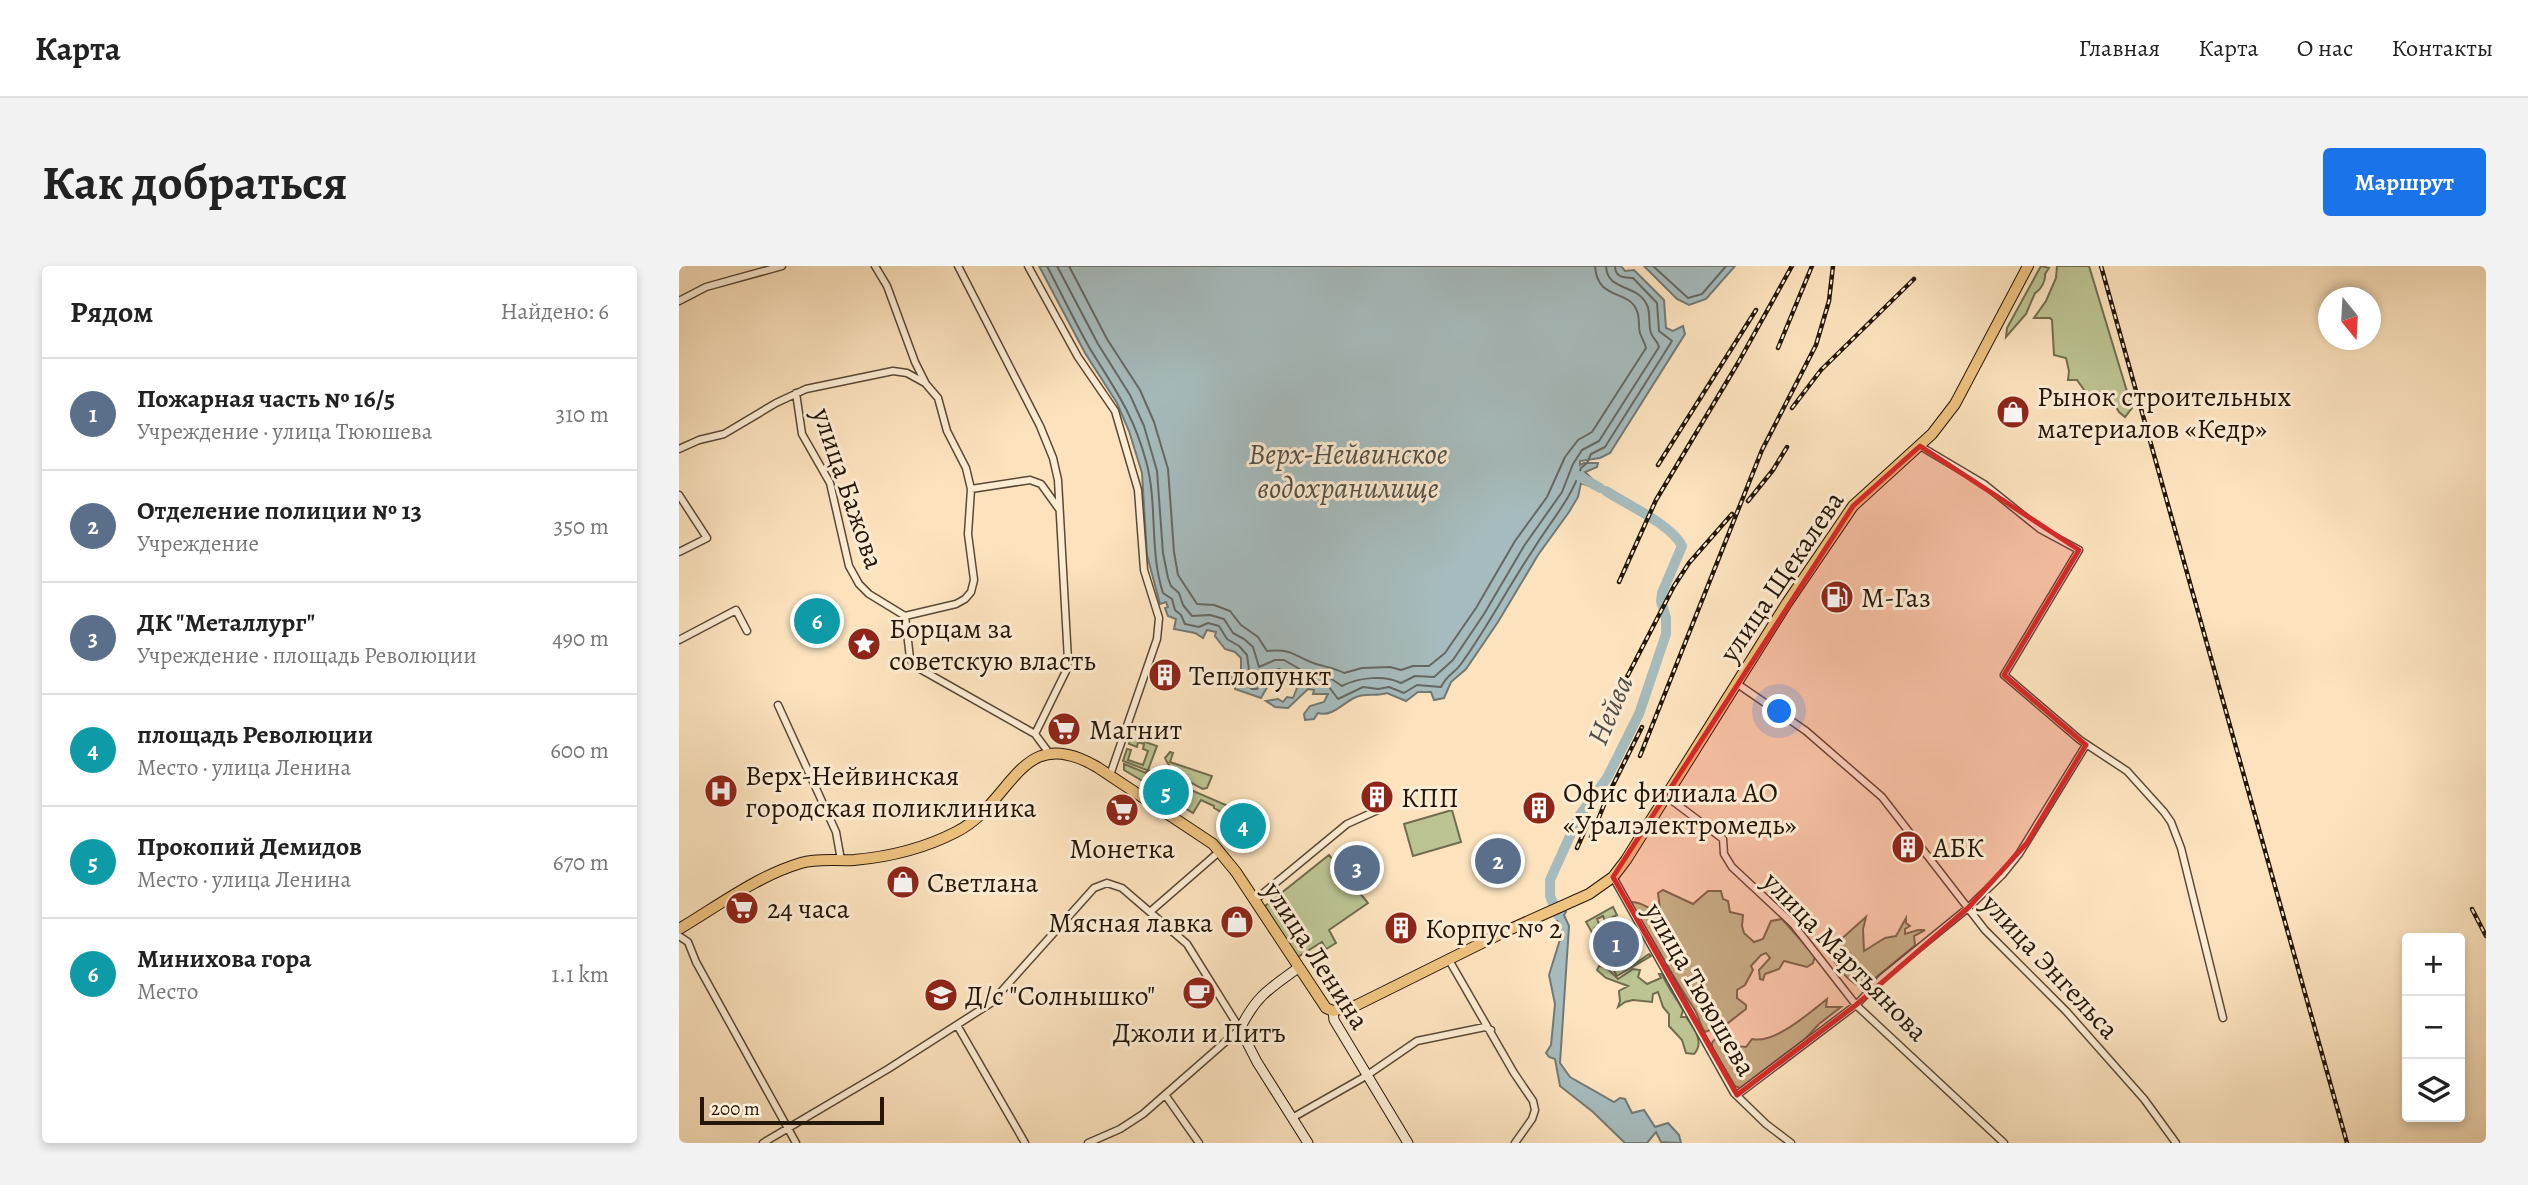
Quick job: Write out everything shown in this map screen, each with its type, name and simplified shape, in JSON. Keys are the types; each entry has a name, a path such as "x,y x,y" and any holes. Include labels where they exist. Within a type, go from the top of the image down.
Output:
{"main road":[{"name":"улица Щекалева","path":"1333,1011 1357,1005 1589,894 1613,877 1801,582 1853,506 1943,423 2028,266"},
{"name":"улица Ленина","path":"1049,753 1061,752 1077,756 1203,836 1220,851 1326,1008 1333,1011"},
{"path":"679,929 750,887 804,862 878,857 902,852 962,830 986,810 1025,765 1049,753"}],"street":[{"path":"679,300 706,287 782,266"},
{"path":"875,266 887,286 915,362 926,384 938,398 947,431 966,468 971,489 968,534 974,580 971,592 956,604 905,616 910,659 915,668 1035,734 1049,753"},
{"path":"958,266 1046,439 1056,467 1060,495 1068,660 1066,671 1035,734"},
{"path":"1028,266 1078,358 1115,411 1137,483 1145,577 1159,618 1157,639 1110,775"},
{"path":"679,449 699,440 724,435 796,393 838,381 893,371 907,373 926,384"},
{"name":"улица Бажова","path":"796,393 802,434 830,483 844,550 852,572 869,594 905,616"},
{"path":"1920,446 1983,485 2041,529 2078,550 2004,675 2086,745 2102,752 2127,771 2171,822 2181,848 2223,1018"},
{"path":"971,489 1030,480 1041,484 1060,510"},
{"path":"679,495 707,538 679,552"},
{"path":"679,640 736,610 747,631"},
{"name":"улица Энгельса","path":"1736,683 1807,731 1875,790 1985,930 2066,1011 2144,1099 2176,1143"},
{"path":"778,705 833,824 841,860"},
{"path":"1737,1094 1856,1005 1882,978 1968,908 2019,855 2086,745"},
{"name":"улица Мартьянова","path":"1666,796 1723,839 1724,854 1732,867 1793,925 1856,1005 2004,1143"},
{"path":"1255,900 1347,824 1378,810"},
{"path":"1151,911 1220,851"},
{"name":"улица Тююшева","path":"1613,877 1681,1001 1737,1094 1766,1124 1791,1143"},
{"path":"763,1143 957,1025 997,997 1094,888 1102,883 1112,883 1122,888 1151,911 1191,950 1308,1143"},
{"path":"679,936 688,942 701,972 796,1143"},
{"path":"1449,960 1534,1106 1532,1119 1515,1143"},
{"path":"1088,1143 1131,1122 1166,1096 1240,1029 1254,1002 1298,968"},
{"name":"улица Ленина","path":"1333,1011 1334,1020 1408,1143"},
{"path":"957,1025 1025,1143"},
{"path":"1292,1118 1366,1076 1417,1041 1485,1027 1491,1030"},
{"path":"1166,1096 1199,1143"}],"highlighted area":[{"path":"1920,446 2079,550 2004,675 2086,745 2027,843 1968,908 1856,1005 1737,1095 1613,877 1853,506"}],"green space":[{"path":"2041,266 2049,268 2043,285 2035,293 2026,314 2006,337 2007,328"},
{"path":"2057,266 2089,266 2132,408 2125,417 2109,395 2101,392 2087,394 2077,380 2068,380 2066,358 2054,355 2052,320 2034,318 2046,301 2056,278"},
{"path":"1131,737 1157,746 1148,770 1177,779 1193,791 1235,809 1230,817 1201,800 1193,813 1168,797 1172,793 1169,787 1161,792 1124,770 1124,764 1146,773 1147,770 1123,761 1127,749 1131,750 1128,760 1143,765 1148,751 1143,749 1144,744 1138,742 1137,747 1129,744"},
{"path":"1170,752 1173,753 1170,762 1212,776 1207,788 1203,789 1171,767 1165,758"},
{"path":"1452,810 1461,842 1413,856 1404,824"},
{"path":"1329,855 1368,903 1329,930 1336,943 1326,949 1322,942 1296,958 1265,906"},
{"path":"1663,890 1693,904 1708,891 1721,891 1723,899 1728,901 1730,912 1743,915 1744,933 1754,942 1763,939 1771,921 1782,919 1815,956 1813,963 1807,967 1784,961 1779,969 1765,974 1763,980 1760,979 1759,970 1770,958 1766,953 1761,955 1751,966 1753,970 1745,985 1737,990 1737,998 1746,1005 1746,1009 1728,1023 1705,1032 1695,1010 1629,902 1660,909 1658,893"},
{"path":"1613,907 1617,915 1605,921 1603,916 1597,919 1600,926 1595,928 1609,955 1619,950 1618,956 1624,967 1633,965 1649,954 1651,956 1617,976 1586,922"},
{"path":"1866,917 1863,929 1864,951 1885,938 1896,936 1906,918 1906,923 1910,926 1905,929 1905,934 1925,930 1914,936 1913,947 1863,988 1842,972 1829,950"},
{"path":"1599,966 1606,967 1618,979 1633,969 1640,970 1638,977 1647,984 1661,978 1659,974 1662,974 1683,1010 1681,1017 1686,1017 1697,1035 1699,1045 1694,1054 1686,1053 1682,1040 1669,1026 1669,1014 1663,1007 1658,992 1653,994 1652,1002 1633,1000 1618,1007 1619,991 1628,986 1606,978 1597,970"},
{"path":"1827,999 1826,1007 1841,1007 1805,1039 1740,1088 1735,1086 1712,1047 1714,1040 1727,1036 1730,1042 1727,1053 1732,1058 1737,1056 1737,1046 1746,1047 1752,1039 1771,1037 1781,1032"}],"water":[{"name":"Верх-Нейвинское водохранилище","path":"1039,266 1621,266 1625,271 1634,270 1664,300 1666,328 1673,331 1683,326 1685,334 1610,453 1600,458 1580,461 1580,465 1598,463 1597,467 1585,472 1593,480 1589,486 1581,483 1578,497 1569,512 1538,555 1466,669 1451,682 1444,698 1434,700 1431,692 1418,692 1406,701 1387,693 1362,695 1332,712 1318,713 1314,719 1305,720 1304,714 1310,706 1324,702 1328,694 1313,694 1314,690 1308,689 1288,708 1275,707 1266,701 1278,699 1283,702 1287,697 1293,698 1297,688 1294,682 1280,676 1270,682 1261,698 1235,689 1227,670 1241,672 1241,658 1235,652 1225,649 1215,636 1216,632 1207,630 1203,638 1195,633 1174,629 1176,619 1168,616 1166,602 1160,604 1147,555 1142,473 1129,431 1117,403 1085,353"},
{"path":"1644,266 1735,266 1706,299 1689,305 1677,299"},
{"path":"1555,901 1566,912 1564,915 1569,926 1560,1063 1570,1077 1614,1102 1620,1098 1625,1099 1632,1113 1644,1110 1655,1127 1668,1123 1679,1135 1681,1143 1661,1142 1656,1132 1647,1143 1625,1143 1593,1112 1560,1086 1555,1059 1546,1053 1551,1045 1555,1004 1549,975 1562,933 1551,903"}],"waterway":[{"name":"Нейва","path":"1579,476 1600,488"},
{"name":"Нейва","path":"1558,915 1550,896 1550,880 1579,816 1607,778 1639,714 1666,634 1662,593 1682,546 1669,530 1606,491"}],"railway":[{"path":"1619,582 1656,500 1792,266"},
{"path":"1778,348 1812,266"},
{"path":"1640,756 1762,450 1816,345 1829,301 1833,266"},
{"path":"2101,266 2347,1143"},
{"path":"1792,408 1821,370 1914,279"},
{"path":"1658,465 1756,310"},
{"path":"1748,501 1773,470 1787,447"},
{"path":"1614,702 1674,586 1689,563 1732,514"},
{"path":"1591,837 1608,795 1642,727"},
{"path":"1577,848 1589,821"},
{"path":"2472,909 2486,936"}],"place":[{"name":"Рынок строительных материалов «Кедр»","path":"2013,412"},
{"name":"М-Газ","path":"1837,597"},
{"name":"Минихова гора","path":"817,621"},
{"name":"Борцам за советскую власть","path":"864,644"},
{"name":"Теплопункт","path":"1165,675"},
{"name":"Магнит","path":"1064,729"},
{"name":"Верх-Нейвинская городская поликлиника","path":"721,791"},
{"name":"Прокопий Демидов","path":"1166,792"},
{"name":"КПП","path":"1377,797"},
{"name":"Офис филиала АО «Уралэлектромедь»","path":"1539,808"},
{"name":"Монетка","path":"1122,810"},
{"name":"площадь Революции","path":"1243,826"},
{"name":"АБК","path":"1908,847"},
{"name":"Отделение полиции № 13","path":"1498,861"},
{"name":"ДК \"Металлург\"","path":"1357,868"},
{"name":"Светлана","path":"903,882"},
{"name":"24 часа","path":"742,908"},
{"name":"Мясная лавка","path":"1237,922"},
{"name":"Корпус № 2","path":"1401,928"},
{"name":"Пожарная часть № 16/5","path":"1616,944"},
{"name":"Джоли и Питъ","path":"1199,993"},
{"name":"Д/с \"Солнышко\"","path":"941,995"}]}
